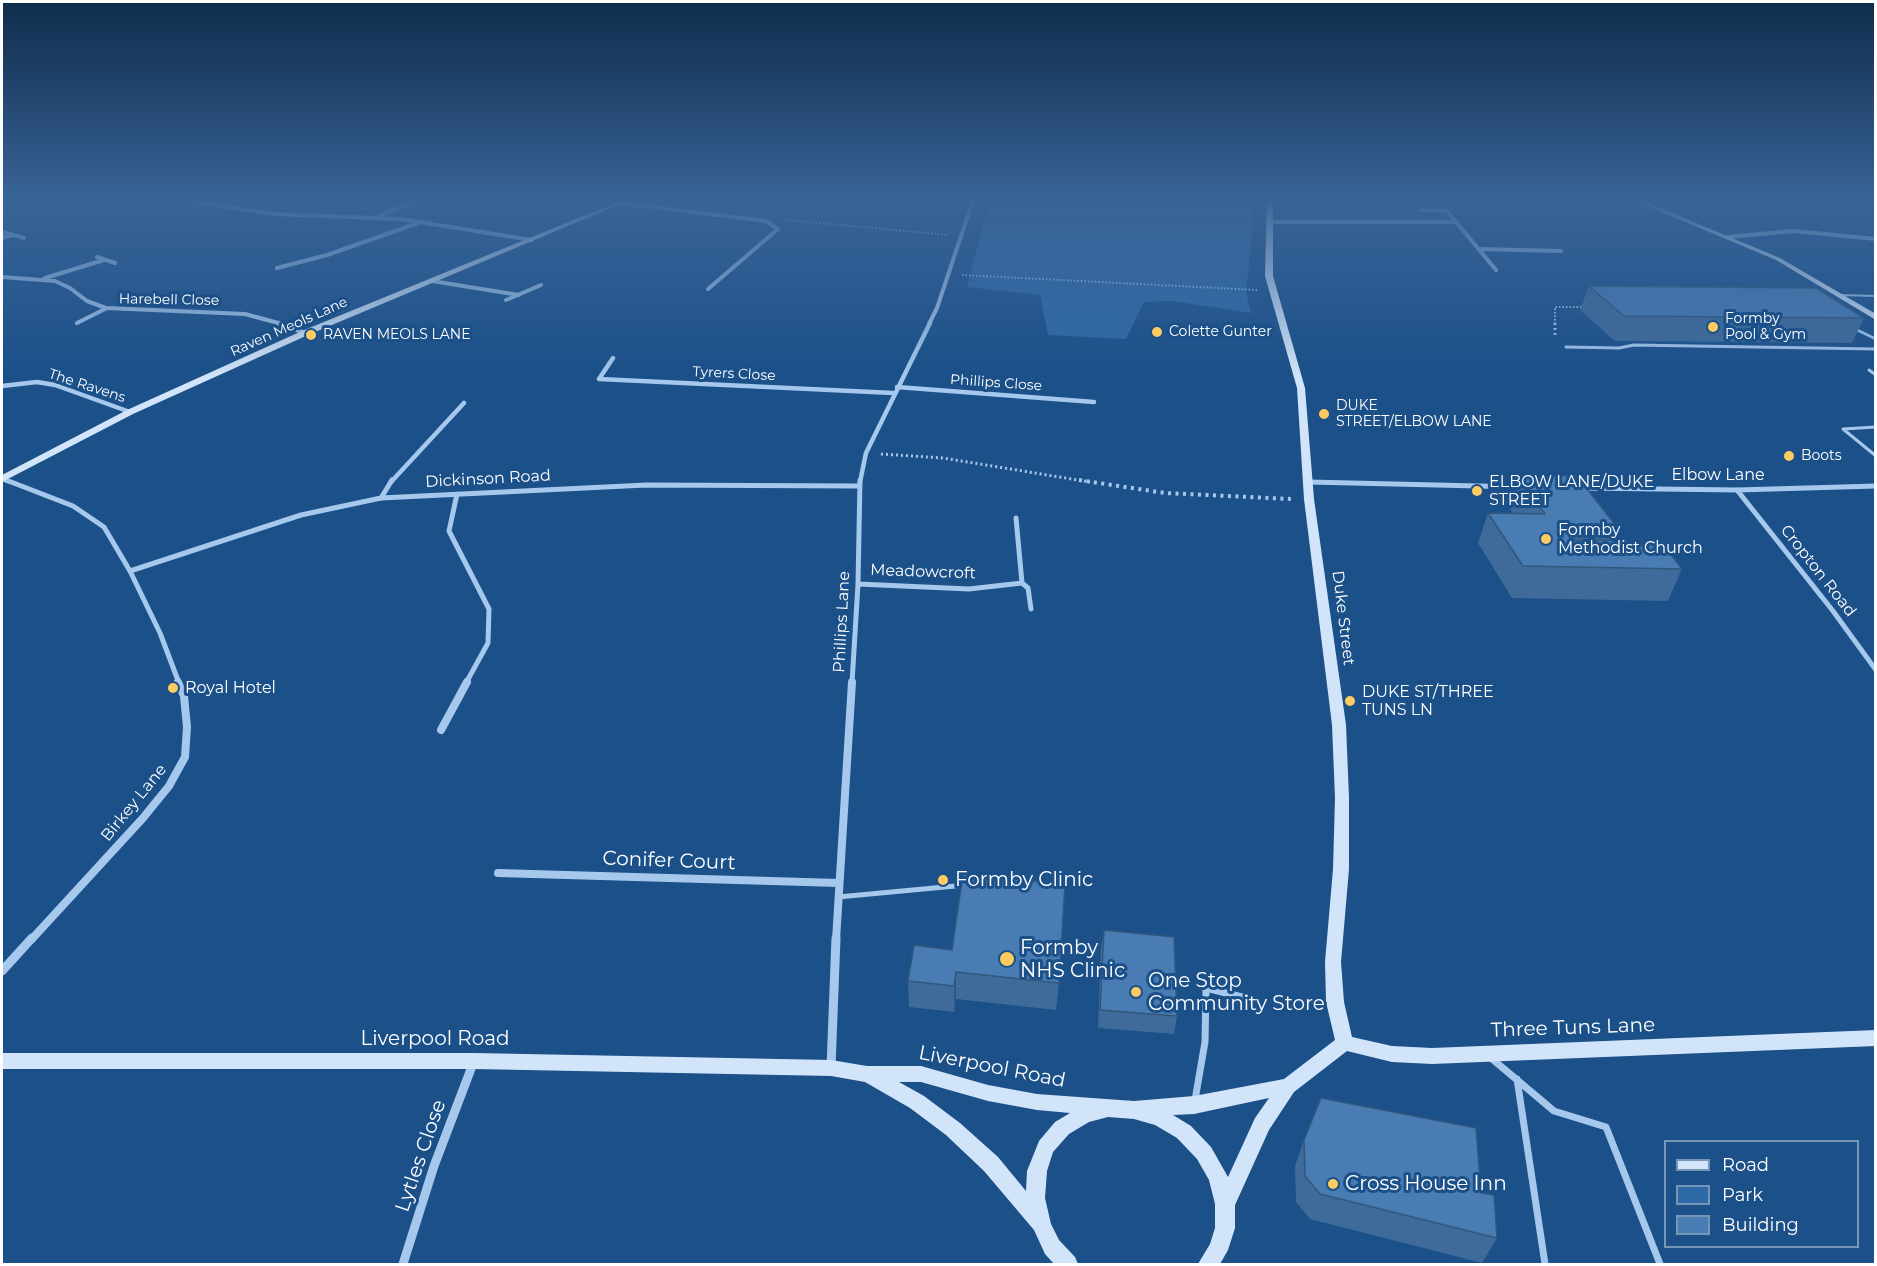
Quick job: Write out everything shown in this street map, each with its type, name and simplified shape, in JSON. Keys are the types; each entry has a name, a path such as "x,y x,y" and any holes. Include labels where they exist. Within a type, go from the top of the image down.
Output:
{"street":[{"path":"278,268 312,259"},
{"name":"Raven Meols Lane","path":"2,479 130,412 305,333 486,259"},
{"path":"708,289 743,259"},
{"name":"Phillips Lane","path":"831,1068 838,897 858,584 859,486 867,453 895,390 937,308 953,259"},
{"name":"Duke Street","path":"1269,259 1269,276 1301,388 1310,500 1340,724 1341,869 1333,962 1335,1002 1346,1043"},
{"path":"1488,259 1496,270"},
{"path":"1778,259 1840,295 1870,316"},
{"path":"45,279 104,260 115,263"},
{"name":"Harebell Close","path":"2,277 45,279 64,284 87,301 106,308 245,314 305,333"},
{"path":"432,281 519,295"},
{"path":"506,300 541,285"},
{"path":"76,322 106,308"},
{"name":"Tyrers Close","path":"613,358 599,379 895,390"},
{"name":"The Ravens","path":"2,386 37,382 55,385 130,412"},
{"name":"Phillips Close","path":"895,390 1094,402"},
{"path":"381,498 396,475 464,403"},
{"name":"Birkey Lane","path":"2,479 73,506 104,527 130,571 160,633 184,696 187,727 185,758 170,786 2,971"},
{"path":"1309,482 1524,488"},
{"name":"Dickinson Road","path":"130,571 301,515 381,498 646,484 859,486"},
{"name":"Elbow Lane","path":"1568,488 1737,489 1875,486"},
{"name":"Cropton Road","path":"1737,489 1826,602 1875,670"},
{"path":"441,730 488,643 489,609 449,531 457,494"},
{"path":"1016,519 1022,583 1028,588 1031,609"},
{"name":"Meadowcroft","path":"858,584 969,589 1022,583"},
{"name":"Conifer Court","path":"498,873 839,883"},
{"name":"Three Tuns Lane","path":"1346,1043 1392,1054 1432,1056 1875,1038"},
{"path":"1225,1204 1262,1124 1287,1086 1346,1043"},
{"name":"Liverpool Road","path":"2,1061 474,1061 831,1068 867,1074 921,1074 988,1093 1037,1102 1134,1110"},
{"name":"Lytles Close","path":"403,1264 434,1166 474,1061"},
{"name":"Liverpool Road","path":"867,1074 917,1102 952,1129 991,1164 1042,1226"},
{"path":"1134,1110 1194,1105 1287,1086"},
{"path":"1068,1264 1055,1256 1042,1226 1035,1198 1037,1171 1046,1147 1062,1128 1084,1115 1108,1108"},
{"path":"1134,1110 1160,1118 1184,1132 1197,1146 1218,1177 1225,1204 1224,1228 1218,1250 1208,1264"}],"lane":[{"path":"1840,295 1875,296"},
{"path":"1848,325 1875,339"},
{"path":"1566,347 1619,348 1634,345 1875,349"},
{"path":"1869,370 1875,375"},
{"path":"1875,427 1843,429 1875,456"},
{"path":"838,897 976,884"},
{"path":"1194,1105 1205,1042 1206,988 1246,998"},
{"path":"1486,1054 1554,1111 1606,1127 1660,1264"},
{"path":"1517,1079 1545,1264"}],"path":[{"path":"948,274 1273,291"},
{"path":"1559,344 1554,337 1555,307 1591,307"},
{"path":"867,453 943,458 1165,493 1310,500"}],"green space":[{"path":"974,259 1249,259 1246,292 1251,313 1172,301 1144,302 1126,339 1048,335 1040,295 967,287"}],"building":[{"path":"1589,286 1816,288 1864,318 1624,316"},
{"path":"1517,475 1577,476 1620,531 1573,532 1569,536 1571,540 1627,540 1629,543 1662,543 1682,569 1523,566 1488,513 1545,514"},
{"name":"Formby NHS Clinic","path":"963,874 1065,884 1059,983 956,972 954,986 908,981 914,945 952,950"},
{"name":"One Stop Community Store","path":"1104,930 1174,937 1177,1016 1100,1010"},
{"path":"1321,1098 1476,1128 1481,1193 1494,1195 1497,1238 1320,1194 1305,1176 1304,1140"}],"place":[{"name":"Formby Pool & Gym","path":"1713,327"},
{"name":"Colette Gunter","path":"1157,332"},
{"name":"RAVEN MEOLS LANE","path":"311,335"},
{"name":"DUKE STREET/ELBOW LANE","path":"1324,414"},
{"name":"Boots","path":"1789,456"},
{"name":"ELBOW LANE/DUKE STREET","path":"1477,491"},
{"name":"Formby Methodist Church","path":"1546,539"},
{"name":"Royal Hotel","path":"173,688"},
{"name":"DUKE ST/THREE TUNS LN","path":"1350,701"},
{"name":"Formby Clinic","path":"943,880"},
{"name":"Formby NHS Clinic","path":"1007,959"},
{"name":"One Stop Community Store","path":"1136,992"},
{"name":"Cross House Inn","path":"1333,1184"}]}
